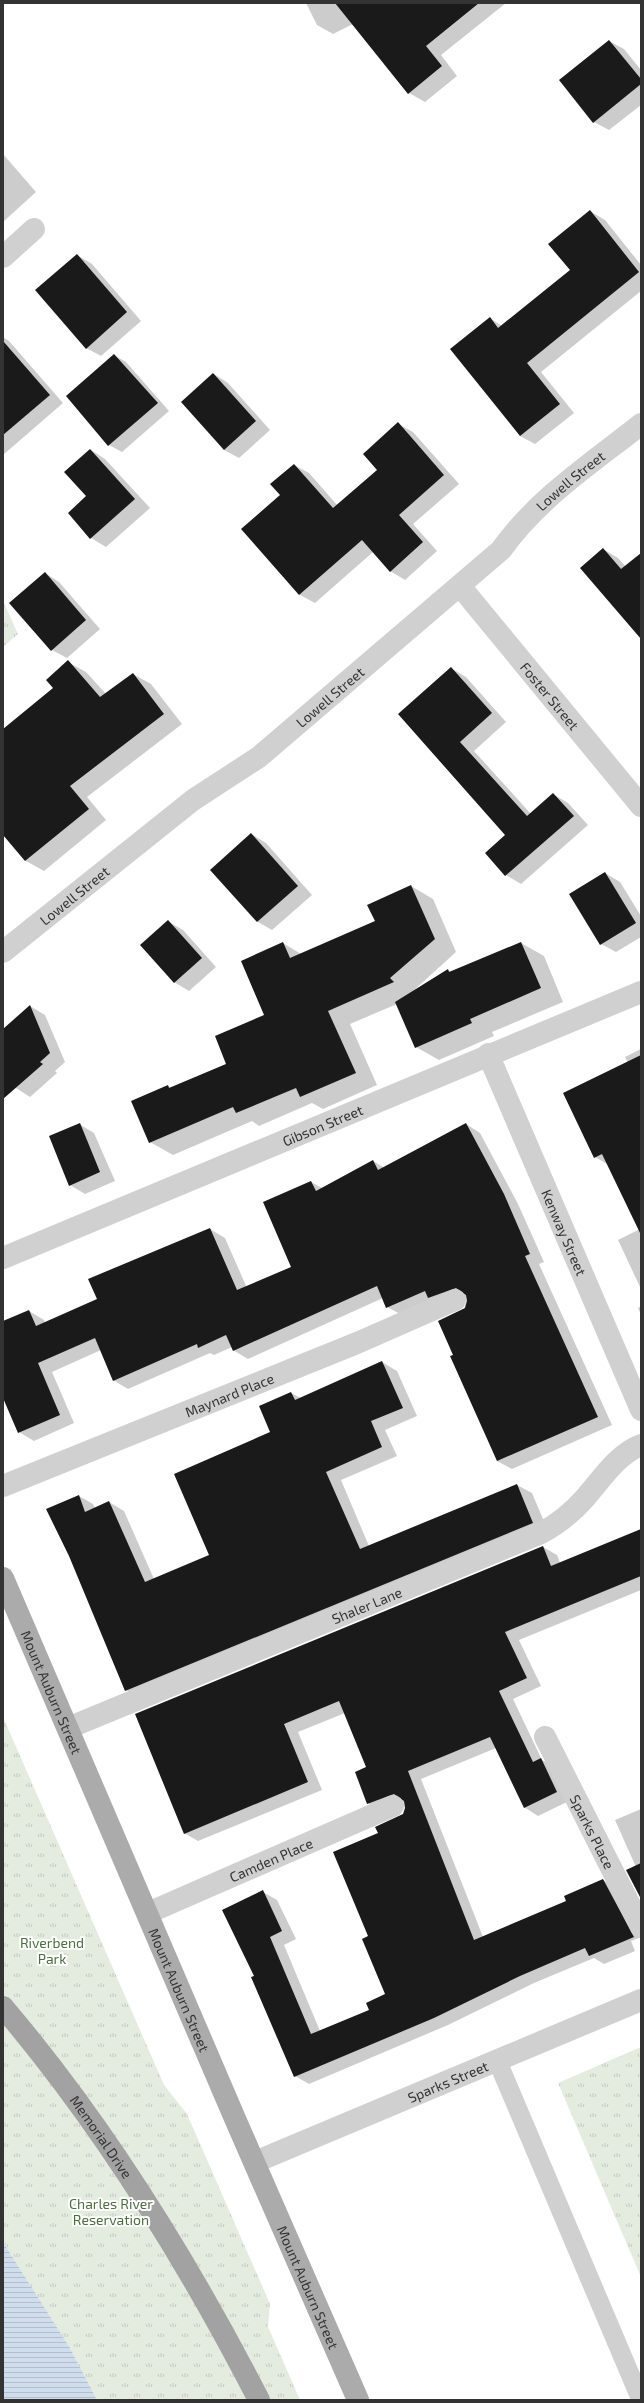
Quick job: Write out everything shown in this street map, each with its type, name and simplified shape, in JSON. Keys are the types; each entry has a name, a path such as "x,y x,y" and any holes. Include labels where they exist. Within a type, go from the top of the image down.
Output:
{"highway":[{"name":"Memorial Drive","path":"3,2007 50,2067 132,2182 202,2293 259,2400"}],"main road":[{"name":"Mount Auburn Street","path":"3,1578 148,1913 232,2114 255,2162 358,2400"}],"street":[{"path":"3,257 34,229"},
{"name":"Lowell Street","path":"3,952 193,800 259,757 501,550 517,528 540,505 641,424"},
{"name":"Foster Street","path":"460,586 641,806"},
{"name":"Gibson Street","path":"3,1258 488,1054 641,992"},
{"name":"Kenway Street","path":"488,1054 641,1410"},
{"name":"Maynard Place","path":"3,1486 357,1343 455,1300"},
{"name":"Shaler Lane","path":"68,1728 540,1533 570,1513 615,1463 626,1453 641,1445"},
{"name":"Sparks Place","path":"545,1736 641,1927"},
{"name":"Camden Place","path":"148,1913 393,1806"},
{"name":"Sparks Street","path":"255,2162 641,2000"}],"lane":[{"path":"497,2060 641,2400"}],"green space":[{"path":"3,601 18,634 3,647"},
{"name":"Charles River Reservation","path":"3,1717 164,2085 187,2114 270,2304 268,2327 300,2400 97,2400 70,2348 3,2242"},
{"path":"641,2047 641,2277 558,2083"}],"water":[{"path":"3,2242 70,2348 97,2400 3,2400"}],"building":[{"path":"335,3 479,3 426,46 442,66 408,94"},
{"path":"609,40 641,79 641,84 593,123 559,80"},
{"path":"590,210 639,272 527,363 560,404 520,436 450,349 490,317 498,328 570,270 548,244"},
{"path":"77,254 127,312 86,349 35,290"},
{"path":"3,341 50,395 3,435"},
{"path":"114,354 158,403 108,446 66,396"},
{"path":"213,373 256,421 224,450 181,402"},
{"path":"398,422 444,475 399,515 423,542 390,572 362,540 299,595 241,529 280,495 270,484 294,464 333,508 377,470 363,454"},
{"path":"90,449 135,499 90,539 68,513 86,496 64,472"},
{"path":"603,548 621,569 641,553 641,639 580,568"},
{"path":"45,572 86,620 51,651 9,603"},
{"path":"68,660 100,697 133,673 164,714 70,786 89,809 25,861 3,835 3,729 53,688 46,680"},
{"path":"451,667 492,713 460,742 527,816 553,793 574,816 505,876 485,853 505,835 398,714"},
{"path":"251,833 298,886 257,922 210,870"},
{"path":"605,872 636,923 600,945 569,894"},
{"path":"411,885 435,939 390,978 394,982 328,1011 356,1073 300,1097 296,1088 236,1113 233,1107 149,1143 131,1101 168,1085 169,1088 226,1064 215,1036 264,1015 241,961 283,942 290,958 375,921 367,905"},
{"path":"168,920 202,958 174,983 140,945"},
{"path":"521,942 541,988 470,1019 472,1023 415,1048 395,1002 448,969 449,972"},
{"path":"30,1005 50,1053 40,1062 43,1064 3,1099 3,1029"},
{"path":"641,1055 641,1235 602,1154 594,1158 563,1093"},
{"path":"80,1123 100,1172 69,1186 49,1136"},
{"path":"466,1123 504,1194 530,1254 525,1256 598,1417 497,1461 450,1356 453,1355 438,1321 465,1308 467,1301 466,1295 456,1288 428,1298 425,1291 386,1308 377,1286 233,1351 226,1335 198,1348 197,1344 113,1381 95,1338 38,1363 60,1415 18,1433 3,1398 3,1321 29,1310 36,1326 97,1299 88,1279 210,1228 237,1290 291,1267 263,1202 311,1181 316,1191 373,1160 378,1170"},
{"path":"382,1361 403,1408 371,1421 382,1447 326,1472 360,1549 517,1484 533,1523 125,1691 69,1556 46,1509 79,1495 85,1512 109,1501 145,1582 209,1555 174,1474 270,1432 259,1406 291,1392 295,1400"},
{"path":"641,1529 641,1576 505,1632 527,1678 499,1691 533,1762 541,1758 557,1792 524,1808 490,1737 408,1771 474,1940 566,1901 564,1896 603,1879 634,1937 589,1956 585,1948 520,1976 434,2018 294,2077 251,1977 254,1976 222,1910 263,1890 282,1931 270,1937 311,2034 369,2010 366,2003 385,1994 362,1939 368,1936 333,1852 378,1833 375,1827 403,1814 405,1808 404,1801 394,1794 367,1804 355,1772 366,1767 339,1701 284,1724 308,1782 184,1834 135,1714 543,1546 551,1566"},
{"path":"641,1863 641,1899 626,1870"}],"park label":[{"name":"Riverbend Park","path":"52,1950"}]}
